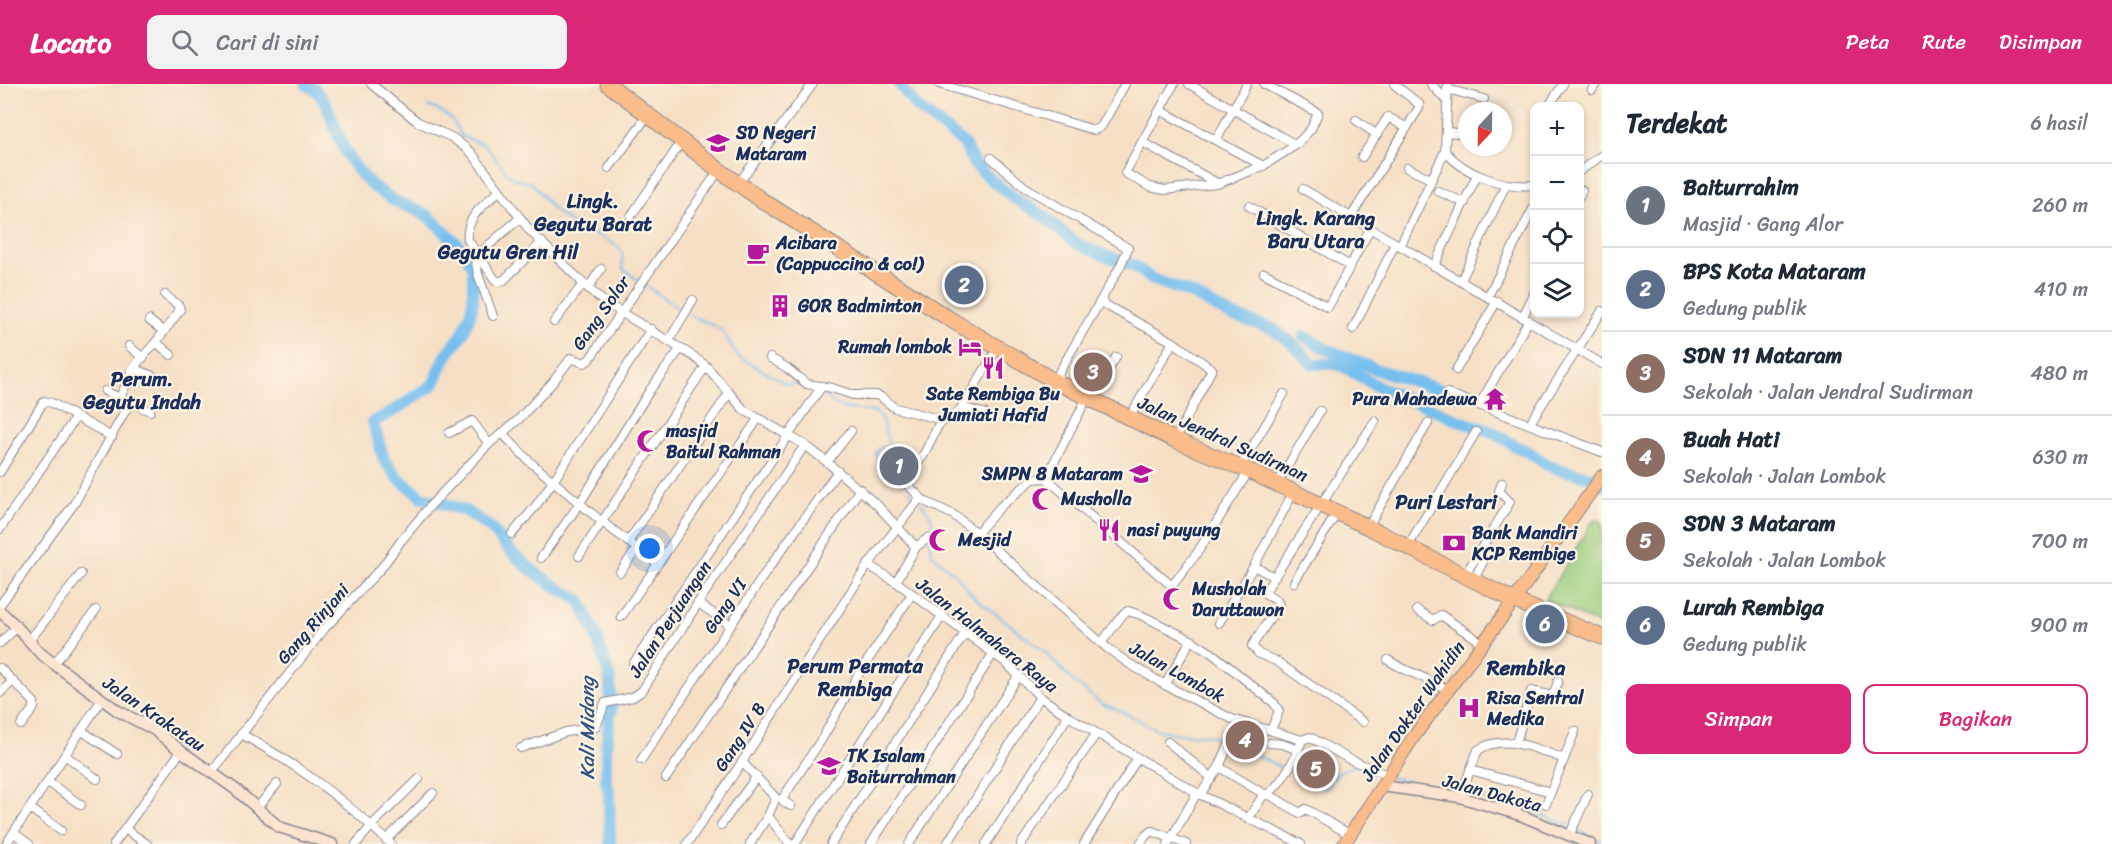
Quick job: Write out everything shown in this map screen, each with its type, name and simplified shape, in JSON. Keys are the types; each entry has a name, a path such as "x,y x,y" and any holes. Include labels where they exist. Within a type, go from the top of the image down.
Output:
{"highway":[{"name":"Jalan Jendral Sudirman","path":"609,84 738,184 997,349 1054,381 1174,440 1245,469 1320,504 1513,600 1602,637"}],"main road":[{"name":"Jalan Dokter Wahidin","path":"1346,839 1415,735 1602,476"},
{"path":"1490,587 1511,587 1529,577"},
{"path":"1529,577 1528,593 1538,611"},
{"path":"1503,616 1525,610 1538,611"}],"street":[{"path":"371,84 417,122 453,138 471,152 520,218 585,286 622,313 669,340 706,366 739,406 788,435 827,462 860,489 916,547 928,538"},
{"path":"738,184 813,84"},
{"path":"939,84 1094,130 1101,128 1125,84"},
{"path":"1174,84 1125,173 1150,188 1164,190 1217,184 1263,166 1296,144 1311,129 1318,113 1264,84"},
{"path":"1189,84 1296,144"},
{"path":"1216,140 1247,84"},
{"path":"1431,84 1446,100"},
{"path":"1552,102 1563,84"},
{"path":"1351,217 1419,108 1419,104 1395,85"},
{"path":"1353,329 1445,151 1448,87 1484,99"},
{"path":"1160,110 1263,166"},
{"path":"609,168 648,115"},
{"path":"1362,157 1388,117 1407,128"},
{"path":"1356,120 1377,135"},
{"path":"1447,132 1458,133"},
{"path":"631,216 682,141"},
{"path":"1142,141 1217,184"},
{"path":"1445,151 1460,166 1477,175 1506,184 1530,185"},
{"path":"1584,168 1602,155"},
{"path":"991,158 1025,187 1128,248 1120,267 1054,381"},
{"path":"1407,168 1431,179"},
{"name":"Gang Solor","path":"440,496 489,444 538,399 571,358 587,362 718,170"},
{"path":"1434,266 1477,175"},
{"path":"1461,281 1506,184"},
{"path":"1303,189 1602,364"},
{"path":"499,191 475,213 470,223 468,240 496,281 500,282 542,242"},
{"path":"1438,191 1464,203"},
{"path":"1249,206 1350,266"},
{"path":"1488,296 1532,210"},
{"path":"493,316 474,262 475,257 520,218"},
{"path":"1264,273 1328,308 1370,229"},
{"path":"554,322 600,269"},
{"path":"120,398 133,368 164,332 180,308 165,295"},
{"path":"669,340 693,300"},
{"path":"1456,370 1497,301"},
{"path":"1100,302 1173,342 1212,369 1174,440"},
{"path":"1479,405 1526,318 1530,306"},
{"path":"1531,421 1602,311"},
{"path":"149,320 164,332"},
{"path":"512,534 536,507 651,329"},
{"path":"156,342 171,355"},
{"path":"1128,418 1173,342"},
{"path":"129,346 143,358"},
{"path":"541,558 580,503 650,390 681,348"},
{"path":"919,500 904,482 923,456 939,424 962,407 997,349"},
{"path":"1046,478 1089,399 1116,357"},
{"path":"770,358 819,390 853,395 876,395 895,408 943,420"},
{"path":"579,556 706,366"},
{"path":"133,368 160,379"},
{"path":"633,664 819,390"},
{"path":"105,391 150,411"},
{"path":"628,542 729,393"},
{"path":"1447,393 1531,421 1602,452"},
{"path":"977,534 1000,507 1033,479 1046,478 1172,586 1197,553 1284,394"},
{"path":"0,472 44,401 112,437"},
{"path":"0,605 74,504 130,402"},
{"path":"962,407 986,414"},
{"path":"1277,484 1320,411"},
{"path":"0,529 76,417"},
{"path":"621,617 758,419"},
{"path":"448,433 472,421 489,444"},
{"path":"1363,722 1279,663 1263,656 1253,648 1253,644 1279,605 1266,593 1274,577 1375,421"},
{"path":"1368,527 1428,423"},
{"path":"827,462 851,431"},
{"path":"1408,546 1476,432"},
{"path":"502,433 518,451 658,564"},
{"name":"Jalan Perjuangan","path":"521,748 566,732 596,727 605,703 633,697 642,691 698,603 805,446"},
{"name":"Gang VI","path":"641,760 730,625 838,471"},
{"path":"1470,577 1510,502 1499,491 1502,483"},
{"path":"666,778 860,489"},
{"path":"1218,623 1254,566 1294,492"},
{"name":"Gang Rinjani","path":"211,773 325,628 382,567 440,496"},
{"name":"Gang IV B","path":"687,844 868,565 919,500"},
{"name":"Jalan Lombok","path":"919,500 952,514 1128,663 1165,685 1239,722 1302,740 1307,737 1313,739 1385,782"},
{"path":"1294,582 1337,513"},
{"name":"Jalan Halmahera Raya","path":"916,547 896,582 993,654 1019,675 1040,697 1096,734 1199,794 1301,844"},
{"path":"620,572 637,549"},
{"path":"1470,577 1484,562"},
{"path":"868,565 896,582"},
{"path":"1254,566 1274,577"},
{"path":"29,641 81,574"},
{"path":"791,806 783,801 783,798 823,737 858,675 912,594"},
{"path":"698,603 730,625"},
{"path":"54,664 96,609"},
{"path":"1417,610 1433,620 1441,615 1482,643"},
{"name":"Jalan Krakatau","path":"0,611 39,652 54,664 118,711 153,729 235,789 279,827 332,844"},
{"path":"1102,642 1128,611 1141,615 1191,640 1213,654 1274,703 1279,711 1271,730"},
{"path":"795,844 942,616"},
{"path":"0,643 17,627"},
{"path":"831,844 965,633"},
{"path":"1165,685 1191,640"},
{"path":"871,844 993,654"},
{"path":"1388,660 1448,690"},
{"path":"0,668 34,702 34,708 21,725"},
{"path":"909,844 1019,675"},
{"path":"0,693 14,681"},
{"path":"1516,743 1531,691 1553,696 1558,681"},
{"path":"947,844 1040,697"},
{"path":"6,844 102,699"},
{"path":"986,844 1068,716"},
{"path":"1170,841 1219,767 1239,722"},
{"path":"82,731 117,754"},
{"path":"1546,804 1575,731"},
{"path":"241,734 281,756 345,803 388,842 434,794"},
{"path":"1021,844 1096,734"},
{"path":"1248,819 1287,769 1299,750 1302,740"},
{"path":"1168,742 1212,778"},
{"path":"1270,743 1282,744 1299,750"},
{"path":"1461,794 1476,752 1480,749 1498,743 1516,743 1564,759"},
{"path":"114,844 181,751"},
{"path":"65,755 97,779"},
{"path":"1084,844 1137,759"},
{"path":"742,762 776,798 768,816 750,844"},
{"path":"1219,767 1298,813 1306,809 1346,839"},
{"path":"1470,770 1551,792"},
{"path":"721,825 757,776"},
{"path":"356,844 419,779"},
{"path":"48,782 81,805"},
{"name":"Jalan Dakota","path":"1385,782 1461,794 1571,831 1590,844"},
{"path":"257,808 277,784"},
{"path":"1571,831 1588,794"},
{"path":"30,808 62,831"},
{"path":"768,816 790,844"},
{"path":"125,829 147,844"},
{"path":"1140,844 1152,831 1170,841 1186,844"},
{"path":"14,833 29,844"}],"green space":[{"path":"1594,519 1602,521 1602,626 1545,599"}],"waterway":[{"name":"Kali Midang","path":"306,84 315,89 326,104 342,145 352,163 370,184 393,200 427,215 466,253 473,268 473,302 470,315 462,335 446,356 433,385 373,422 384,460 399,479 422,497 466,511 491,528 511,552 529,568 557,588 580,600 597,637 610,678 611,708 606,749 610,844"},
{"path":"899,84 917,107 964,144 974,164 1014,198 1044,216 1077,244 1133,265 1152,279 1190,293 1231,315 1273,329 1293,344 1312,364 1343,366 1378,387 1459,421 1493,432 1546,464 1591,477 1602,485"},
{"path":"428,106 449,117 461,136 485,145 507,173 515,179 532,183 553,209 576,227 600,236 617,246 622,252 623,269 639,281"},
{"path":"644,284 683,312"},
{"path":"688,314 723,332 739,357 788,385 800,383"},
{"path":"1304,336 1326,349 1375,369 1457,395"},
{"path":"821,394 842,408 875,412 881,417 888,447 881,447 875,454 889,473 903,484"},
{"path":"909,490 917,500"},
{"path":"921,503 931,516 929,536 932,553 936,558 956,575 974,597 1043,650 1074,682 1102,704 1157,730 1179,734 1209,735 1221,739 1285,769"},
{"path":"1290,771 1326,789 1338,773 1357,766"},
{"path":"1391,778 1450,790"},
{"path":"1464,793 1537,813 1570,826"},
{"path":"1576,828 1602,843"}],"place":[{"name":"SD Negeri Mataram","path":"718,143"},
{"name":"Acibara (Cappuccino & co!)","path":"758,253"},
{"name":"BPS Kota Mataram","path":"964,285"},
{"name":"GOR Badminton","path":"780,306"},
{"name":"Rumah lombok","path":"970,347"},
{"name":"Sate Rembiga Bu Jumiati Hafid","path":"993,368"},
{"name":"SDN 11 Mataram","path":"1093,372"},
{"name":"Pura Mahadewa","path":"1495,399"},
{"name":"masjid Baitul Rahman","path":"648,441"},
{"name":"Baiturrahim","path":"899,466"},
{"name":"SMPN 8 Mataram","path":"1141,474"},
{"name":"Musholla","path":"1043,499"},
{"name":"nasi puyung","path":"1109,530"},
{"name":"Mesjid","path":"940,540"},
{"name":"Bank Mandiri KCP Rembige","path":"1454,543"},
{"name":"Musholah Daruttawon","path":"1174,599"},
{"name":"Lurah Rembiga","path":"1545,624"},
{"name":"Risa Sentral Medika","path":"1469,708"},
{"name":"Buah Hati","path":"1245,740"},
{"name":"TK Isalam Baiturrahman","path":"829,766"},
{"name":"SDN 3 Mataram","path":"1316,769"}],"district":[{"name":"Lingk. Gegutu Barat","path":"593,212"},
{"name":"Lingk. Karang Baru Utara","path":"1316,230"},
{"name":"Gegutu Gren Hil","path":"508,252"},
{"name":"Perum. Gegutu Indah","path":"142,390"},
{"name":"Puri Lestari","path":"1446,502"},
{"name":"Rembika","path":"1526,668"},
{"name":"Perum Permata Rembiga","path":"855,678"}]}
